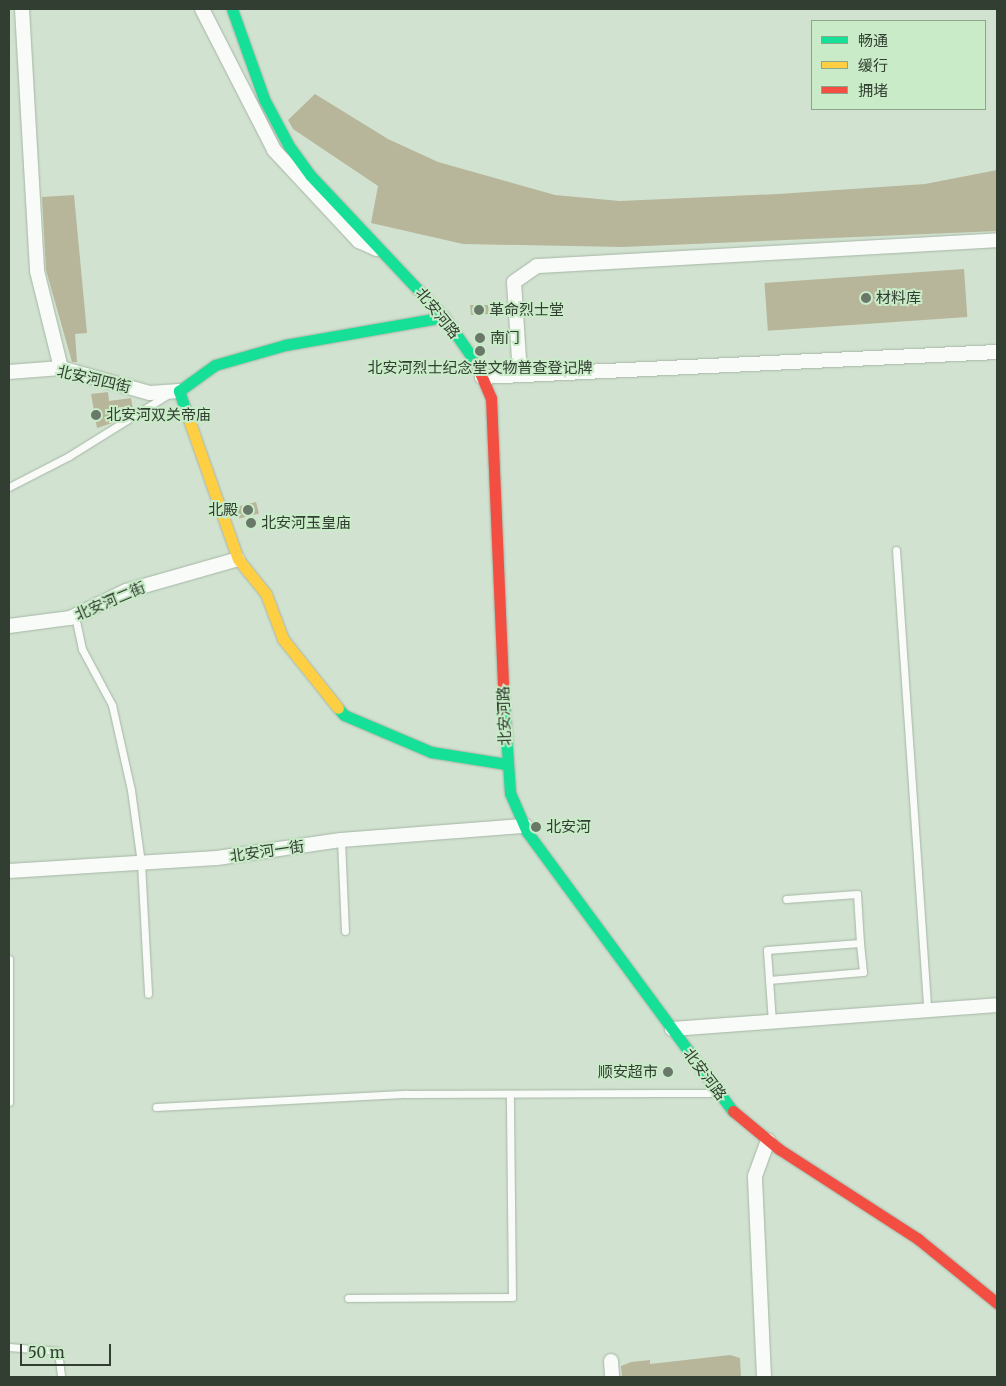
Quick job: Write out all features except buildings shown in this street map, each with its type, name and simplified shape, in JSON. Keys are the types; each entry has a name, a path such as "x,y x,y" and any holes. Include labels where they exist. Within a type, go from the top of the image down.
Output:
{"main road":[{"name":"北安河路","path":"232,9 264,98 289,146 331,198 389,255 444,317 482,377 491,398 506,764 510,793 525,826 720,1093 768,1140 918,1239 997,1303"},
{"path":"444,317 285,345 215,365 173,393 238,558 266,594 284,639 344,715 431,752 506,764"}],"street":[{"path":"22,9 38,271 61,368"},
{"path":"202,9 274,150 359,241 389,255"},
{"path":"520,375 514,282 537,266 997,240"},
{"path":"482,377 997,352"},
{"name":"北安河四街","path":"9,372 61,368 173,393"},
{"name":"北安河二街","path":"9,626 74,616 126,590 238,558"},
{"name":"北安河一街","path":"9,872 218,858 341,840 525,826"},
{"path":"672,1029 997,1005"},
{"path":"764,1377 755,1176 768,1140"},
{"path":"611,1361 612,1377"}],"lane":[{"path":"9,487 69,456 173,393"},
{"path":"896,550 927,1010"},
{"path":"74,616 82,649 112,706 140,863 148,994"},
{"path":"341,840 345,931"},
{"path":"769,980 863,972 857,894 786,899"},
{"path":"772,1022 767,950 860,943"},
{"path":"9,959 9,1102"},
{"path":"156,1107 407,1094 720,1093"},
{"path":"348,1298 512,1296 510,1094"},
{"path":"9,1347 58,1351 61,1377"}],"traffic: fast":[{"path":"232,9 264,99 289,146 310,175 444,317 476,363"},
{"path":"189,420 179,391 215,365 285,345 444,317"},
{"path":"504,704 510,793 527,832 733,1111"},
{"path":"338,708 344,715 431,752 506,764"}],"traffic: slow":[{"path":"189,420 238,559 266,594 283,639 338,708"}],"traffic: jam":[{"path":"476,363 491,398 504,704"},
{"path":"733,1111 779,1149 918,1239 997,1303"}],"place":[{"name":"材料库","path":"866,298"},
{"name":"革命烈士堂","path":"479,310"},
{"name":"南门","path":"480,338"},
{"name":"北安河烈士纪念堂文物普查登记牌","path":"480,351"},
{"name":"北安河双关帝庙","path":"96,415"},
{"name":"北殿","path":"248,510"},
{"name":"北安河玉皇庙","path":"251,523"},
{"name":"北安河","path":"536,827"},
{"name":"顺安超市","path":"668,1072"}]}
